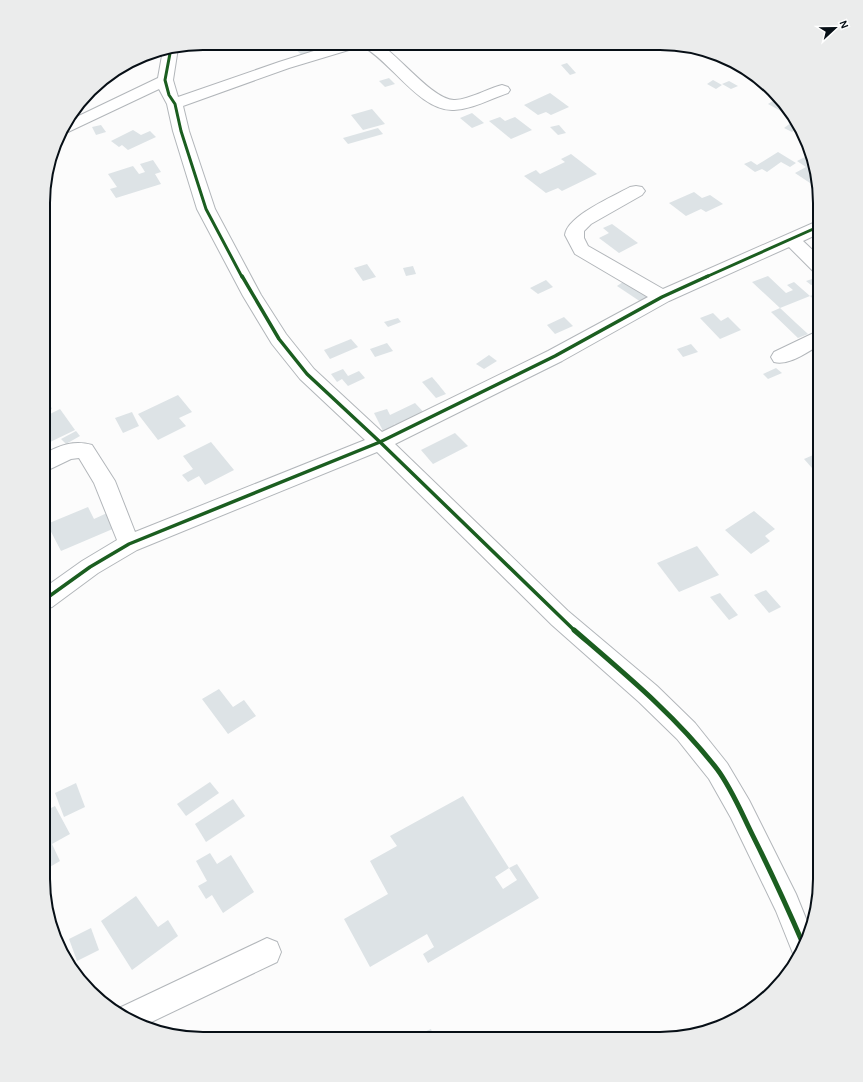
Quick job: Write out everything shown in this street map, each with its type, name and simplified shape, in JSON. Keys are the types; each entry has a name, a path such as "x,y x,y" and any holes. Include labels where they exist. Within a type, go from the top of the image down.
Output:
{"street":[{"path":"175,104 284,65 333,50"},
{"path":"380,50 440,102 449,105 457,105 502,90"},
{"path":"170,54 165,80 169,95 175,104 181,131 206,209 252,296 279,339 307,374 380,442 560,618 648,694 686,731 718,771 740,809 777,883 801,938"},
{"path":"71,125 165,80"},
{"path":"636,191 583,222 575,230 575,239 581,250 662,297"},
{"path":"50,596 90,567 129,544 380,442 555,356 662,297 813,229"},
{"path":"791,239 813,261"},
{"path":"780,357 813,340"},
{"path":"50,461 66,452 77,449 85,451 104,481 129,544"},
{"path":"134,1016 267,952"}],"building":[{"path":"296,50 323,50 305,58"},
{"path":"567,63 576,73 570,75 561,65"},
{"path":"389,78 395,84 385,87 379,81"},
{"path":"713,80 722,85 716,89 707,84"},
{"path":"729,81 738,86 731,89 722,84"},
{"path":"550,93 569,107 551,115 546,112 538,115 524,105"},
{"path":"774,101 782,112 768,104"},
{"path":"372,109 385,124 363,130 351,115"},
{"path":"472,113 484,123 472,128 460,118"},
{"path":"500,117 505,121 515,117 532,130 511,139 489,121"},
{"path":"791,123 795,130 792,132 784,128"},
{"path":"101,125 106,132 96,135 92,127"},
{"path":"559,125 566,133 558,135 550,127"},
{"path":"378,128 383,134 348,144 343,138"},
{"path":"133,130 141,135 150,131 156,137 128,150 122,145 119,147 111,141"},
{"path":"778,152 796,163 790,167 781,162 767,172 762,169 755,172 744,164 751,161 757,165"},
{"path":"571,154 597,174 562,191 558,188 546,193 524,176 536,170 540,174 565,162 561,159"},
{"path":"806,157 812,184 795,173 806,167 797,161"},
{"path":"153,160 161,172 155,174 161,184 116,198 110,189 117,187 108,174 133,166 139,174 145,172 140,164"},
{"path":"694,192 702,198 710,195 723,204 706,212 701,209 686,216 669,203"},
{"path":"612,224 638,243 619,253 599,238 609,233 603,228"},
{"path":"367,264 376,277 363,281 354,268"},
{"path":"413,266 416,274 406,276 403,268"},
{"path":"768,276 786,293 793,290 787,285 794,282 810,296 780,308 752,282"},
{"path":"629,278 658,297 647,306 617,286"},
{"path":"813,279 813,284 811,285 806,281"},
{"path":"546,280 553,287 538,294 530,288"},
{"path":"780,308 808,334 798,338 771,312"},
{"path":"713,313 721,321 728,317 741,330 720,339 700,318"},
{"path":"564,317 573,326 555,334 547,325"},
{"path":"398,318 401,322 388,327 384,322"},
{"path":"351,339 358,347 330,359 324,350"},
{"path":"387,343 393,351 375,357 370,349"},
{"path":"691,344 698,352 683,357 677,349"},
{"path":"489,355 497,361 484,369 476,364"},
{"path":"776,368 782,373 768,379 763,374"},
{"path":"343,369 348,376 359,371 365,378 348,386 342,379 337,382 331,374"},
{"path":"432,377 446,394 436,398 422,382"},
{"path":"178,395 192,412 179,418 186,426 158,440 138,414"},
{"path":"415,403 429,418 401,431 394,423 396,427 383,431 374,413 387,409 390,415"},
{"path":"60,409 75,430 50,442 50,414"},
{"path":"132,412 139,426 123,433 115,418"},
{"path":"76,431 80,436 66,444 61,439"},
{"path":"455,433 468,446 433,464 421,450"},
{"path":"211,442 234,470 205,485 199,476 188,482 182,475 193,469 183,456"},
{"path":"813,455 813,469 804,459"},
{"path":"88,507 94,519 107,513 115,528 61,551 50,530 50,523"},
{"path":"754,511 775,529 765,536 770,541 751,554 725,530"},
{"path":"697,546 719,575 679,592 657,563"},
{"path":"766,590 781,607 769,613 754,595"},
{"path":"720,593 738,615 729,620 710,597"},
{"path":"219,689 233,707 244,700 256,716 228,734 202,699"},
{"path":"210,782 219,793 186,816 177,804"},
{"path":"76,783 85,807 64,817 55,793"},
{"path":"463,796 509,868 517,864 539,898 428,963 423,954 434,947 427,934 370,967 344,919 388,894 370,861 397,846 390,836","holes":["509,868 517,880 503,889 495,877"]},
{"path":"233,799 245,816 206,842 195,824"},
{"path":"55,806 70,834 52,844 60,861 50,867 50,808"},
{"path":"210,853 217,864 231,855 254,892 223,913 212,895 206,899 198,886 207,881 196,861"},
{"path":"136,896 158,927 168,920 178,936 132,970 101,921"},
{"path":"91,928 99,950 77,961 69,939"},
{"path":"431,1029 432,1032 424,1032"}],"cycle path":[{"path":"170,54 165,80 169,95 175,104 181,131 206,209 252,296 279,339 307,374 380,442 560,618 648,694 686,731 718,771 740,809 786,903 801,938"},
{"path":"50,596 90,567 129,544 380,442 555,356 662,297 813,229"}]}
